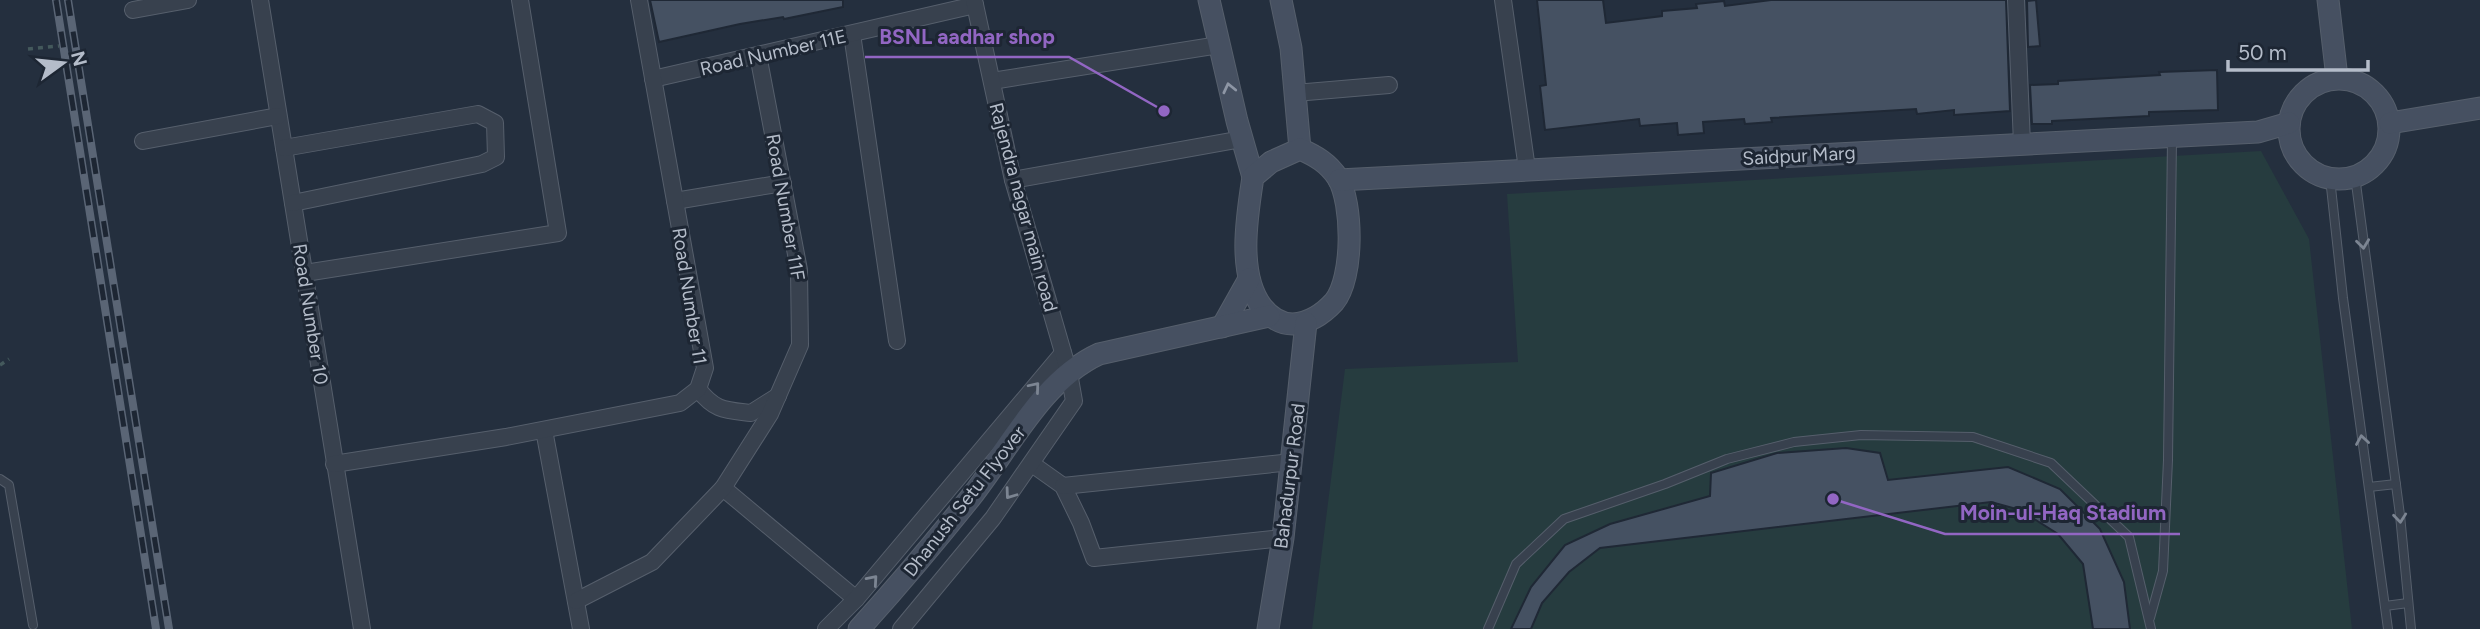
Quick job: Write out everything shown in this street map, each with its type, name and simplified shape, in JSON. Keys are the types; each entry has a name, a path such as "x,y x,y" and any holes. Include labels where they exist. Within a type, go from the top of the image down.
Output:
{"main road":[{"path":"1209,0 1242,139 1254,177 1246,227 1249,279 1257,300 1269,316 1285,324 1306,323 1336,300 1345,276 1347,205 1339,180 1318,156 1300,149 1271,162 1254,177"},
{"path":"1281,0 1291,48 1300,149"},
{"path":"2328,0 2337,78"},
{"path":"2337,78 2361,83 2380,99 2390,123 2386,150 2368,172 2342,181 2316,175 2295,157 2287,130 2289,123 2291,111 2301,94 2318,82 2337,78"},
{"path":"2390,123 2480,108"},
{"name":"Saidpur Marg","path":"1339,180 2258,132 2289,123"},
{"path":"2258,132 2293,149"},
{"path":"1222,327 1249,279"},
{"name":"Dhanush Setu Flyover","path":"859,629 972,496 1063,369 1099,354 1269,316"},
{"name":"Bahadurpur Road","path":"1269,629 1283,538 1306,323"}],"street":[{"path":"133,10 188,0"},
{"name":"Road Number 10","path":"260,0 362,629"},
{"path":"305,273 558,233 520,0"},
{"name":"Road Number 11","path":"334,464 544,430 680,403 698,389 705,368 639,0"},
{"path":"1503,0 1527,169"},
{"path":"2016,0 2022,144"},
{"name":"Road Number 11E","path":"653,79 975,3"},
{"name":"Rajendra nagar main road","path":"901,629 993,518 1074,401 1013,180 975,3"},
{"path":"852,34 897,341"},
{"path":"992,81 1219,45"},
{"name":"Road Number 11F","path":"576,601 652,562 723,488 770,414 800,345 799,270 758,55"},
{"path":"1295,93 1389,85"},
{"path":"284,149 478,114 495,123 496,157 482,164 293,203"},
{"path":"143,142 278,117"},
{"path":"1013,180 1242,139"},
{"path":"675,201 783,183"},
{"path":"826,629 1063,369"},
{"path":"698,389 709,403 727,410 751,413 778,396"},
{"path":"544,430 581,629"},
{"path":"1063,486 1292,462"},
{"path":"1032,464 1063,486 1082,523 1094,558 1283,538"},
{"path":"723,488 856,599"}],"lane":[{"path":"2150,625 2164,557 2171,322 2172,136"},
{"path":"2355,176 2396,484 2410,629"},
{"path":"2330,178 2343,298 2388,629"},
{"path":"1488,629 1516,564 1564,519 1727,459 1794,442 1861,435 1973,437 2051,463 2129,537 2150,625"},
{"path":"0,479 9,485 33,625"},
{"path":"2369,487 2396,484"},
{"path":"2385,606 2408,603"}],"path":[{"path":"28,49 60,46"},
{"path":"0,358 9,359 0,365"}],"green space":[{"path":"2261,151 2309,239 2352,629 1312,629 1345,369 1518,362 1507,194"}],"building":[{"path":"650,0 843,0 843,7 784,19 783,17 740,24 659,42"},
{"path":"1537,0 1603,0 1606,23 1662,16 1662,11 1697,8 1696,4 1724,1 1725,6 1771,0 2006,0 2010,111 1954,115 1954,110 1917,114 1916,109 1771,118 1772,122 1745,124 1744,119 1703,122 1704,133 1678,135 1677,123 1640,126 1639,119 1545,130 1540,86 1546,85"},
{"path":"2036,0 2040,46 2028,47 2027,1"},
{"path":"2217,70 2218,110 2149,112 2149,116 2032,124 2030,85 2160,75 2159,72"},
{"path":"1846,448 1880,453 1888,480 2008,467 2060,489 2100,529 2124,582 2130,629 2093,629 2083,564 2058,534 2020,510 1991,502 1600,548 1569,572 1542,603 1531,629 1511,629 1531,587 1565,545 1610,524 1710,496 1711,473 1777,453"}],"railway":[{"path":"56,0 156,629"},
{"path":"68,0 169,629"}],"place":[{"name":"BSNL aadhar shop","path":"1164,111"},
{"name":"Moin-ul-Haq Stadium","path":"1833,499"}]}
